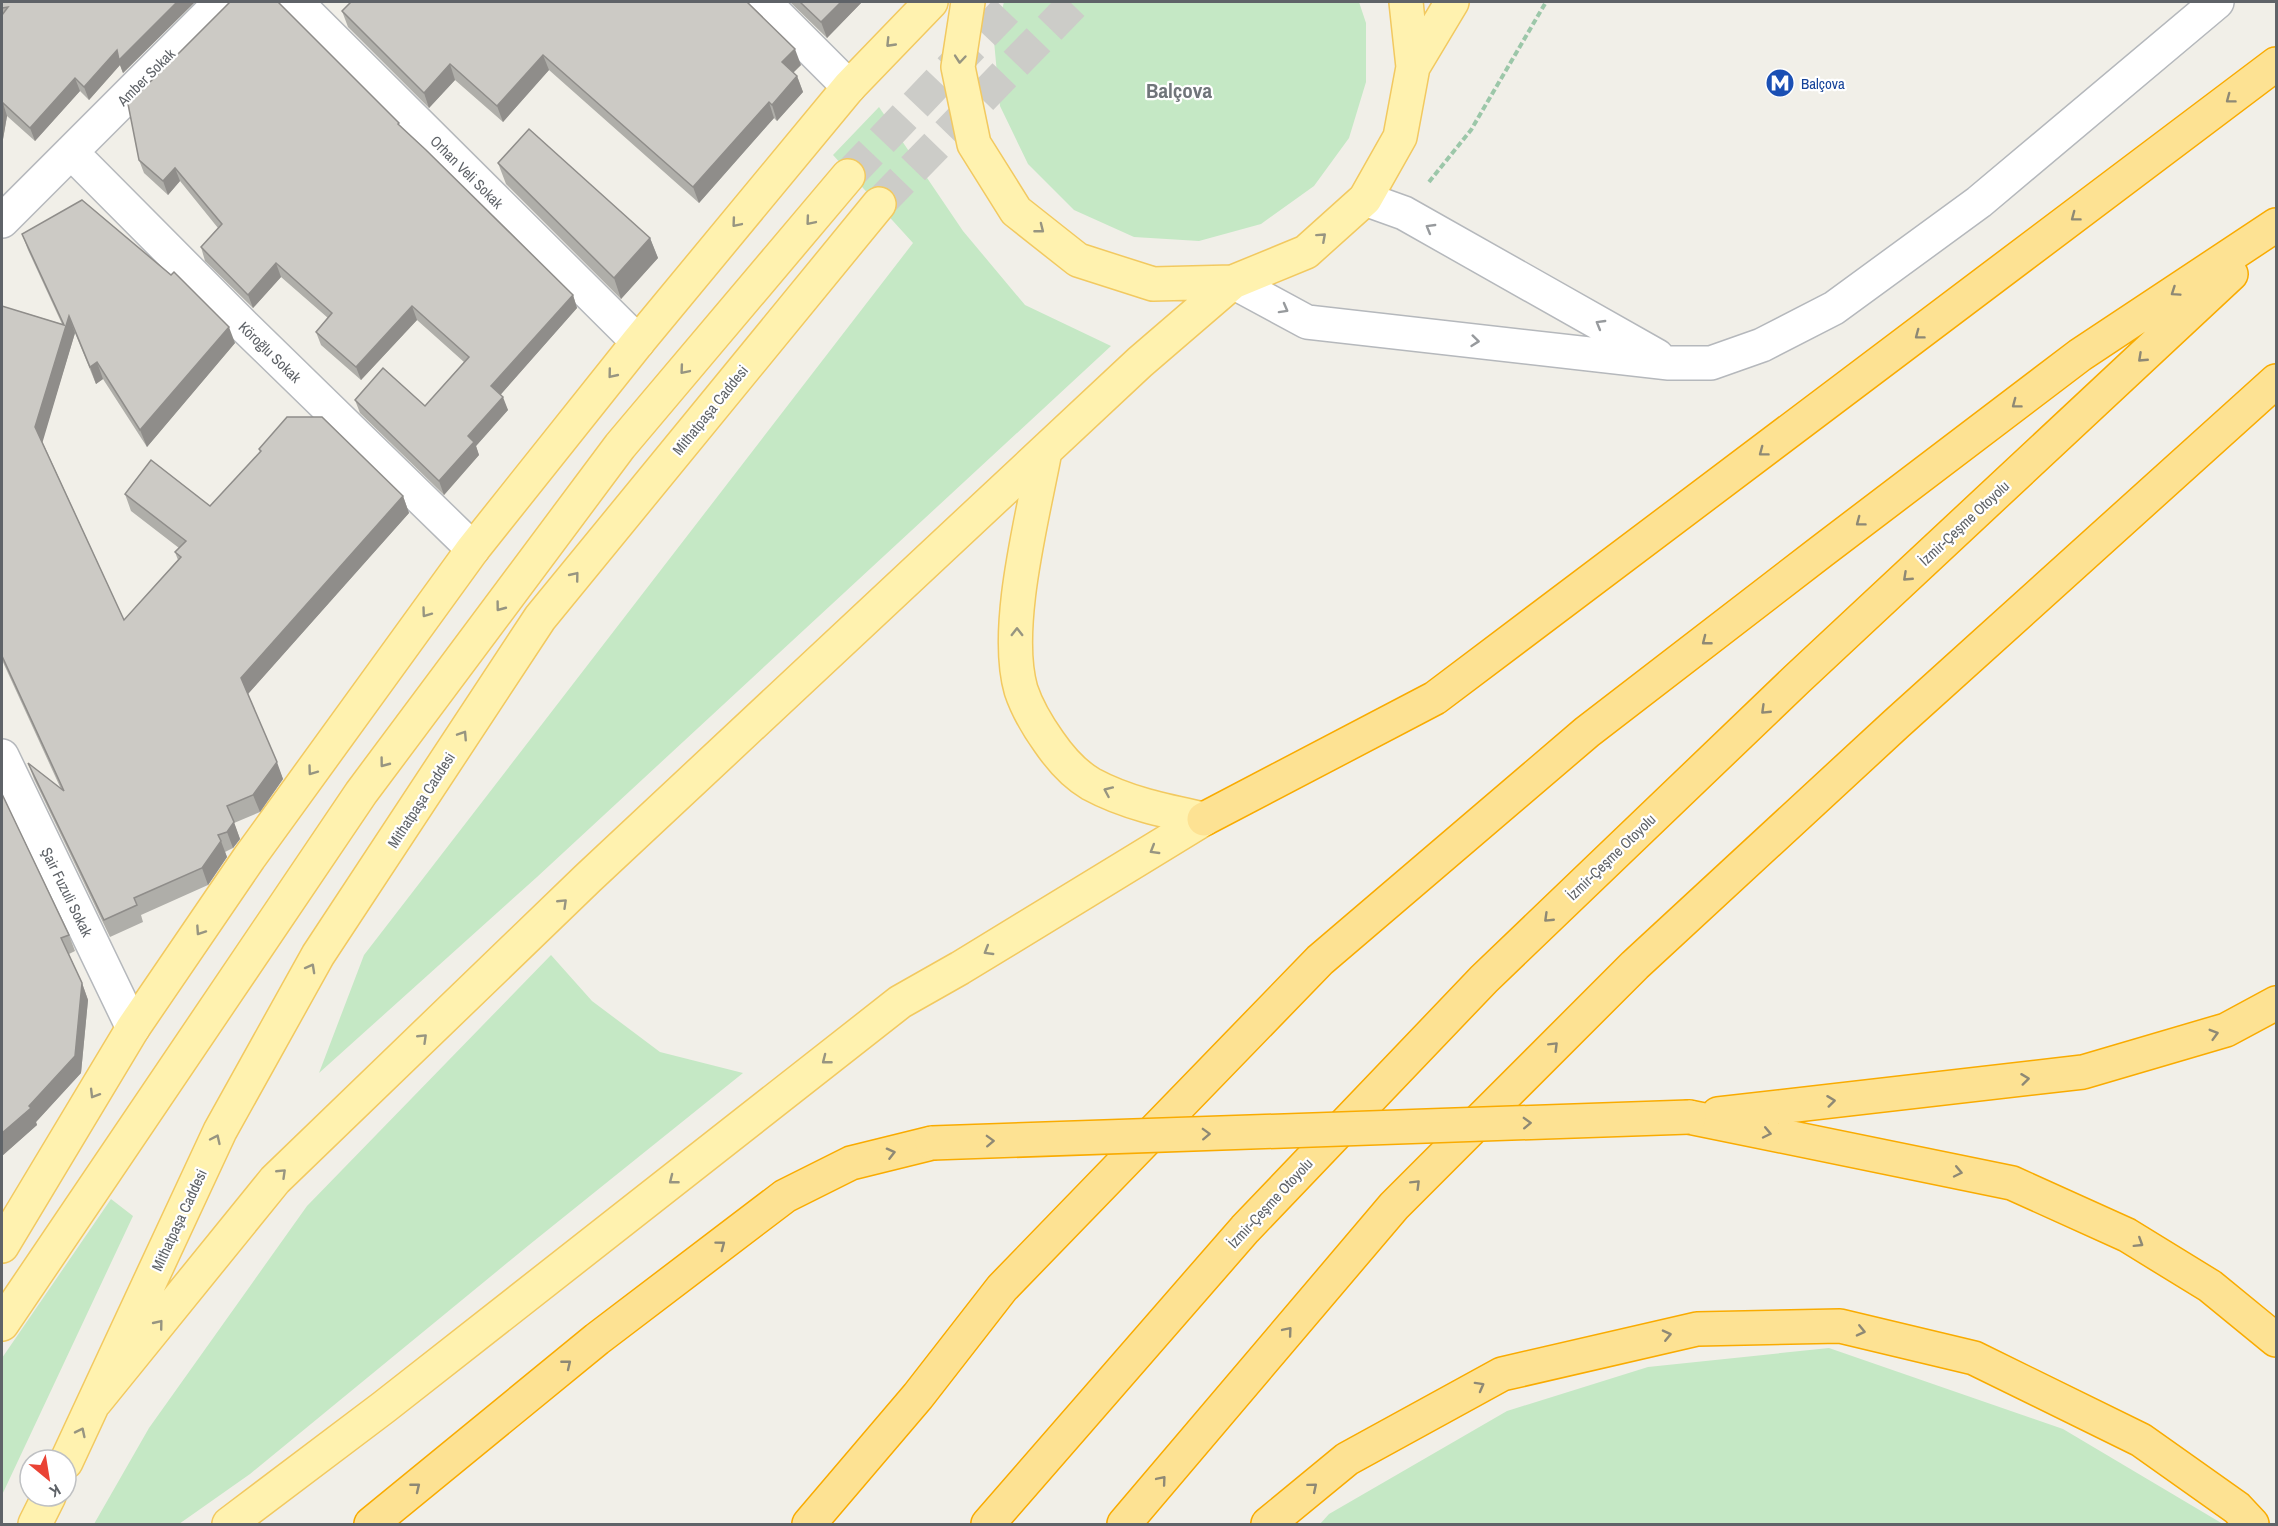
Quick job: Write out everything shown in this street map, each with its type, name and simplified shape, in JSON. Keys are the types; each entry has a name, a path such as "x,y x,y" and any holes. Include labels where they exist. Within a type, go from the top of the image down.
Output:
{"highway":[{"path":"1204,819 1435,698 2277,64"},
{"path":"808,1524 918,1396 1002,1288 1320,960 1587,732 1813,558 2080,356 2277,225"},
{"name":"İzmir-Çeşme Otoyolu","path":"988,1524 1245,1229 1484,979 1797,679 2277,232"},
{"path":"1124,1524 1394,1206 1618,982 1896,724 2277,381"},
{"path":"371,1524 597,1339 785,1196 851,1163 932,1143 1689,1117 2083,1072 2226,1030 2277,1003"},
{"path":"1689,1117 2012,1183 2127,1235 2210,1286 2277,1340"},
{"path":"1269,1524 1347,1459 1502,1374 1697,1329 1840,1326 1974,1358 2141,1440 2237,1508 2252,1524"}],"main road":[{"path":"2,1246 12,1222 133,1028 249,858 473,549 638,342 849,87 931,2"},
{"path":"968,2 958,67 974,144 1016,211 1078,260 1142,281 1153,284 1233,282"},
{"path":"95,1402 275,1180 588,878 1140,362 1233,282 1306,252 1365,199 1400,137 1413,67 1406,2"},
{"path":"1413,67 1452,2"},
{"path":"2,1324 361,793 620,446 848,176"},
{"name":"Mithatpaşa Caddesi","path":"73,1448 220,1131 325,945 540,618 879,204"},
{"path":"1045,451 1023,574 1017,625 1017,660 1022,690 1041,731 1054,749 1067,765 1090,783 1139,804 1204,819"},
{"path":"229,1524 384,1407 900,1002 960,968 1204,819"},
{"path":"35,1524 43,1508"}],"street":[{"name":"Amber Sokak","path":"2,220 221,2"},
{"name":"Orhan Veli Sokak","path":"296,2 638,342"},
{"path":"764,2 849,87"},
{"path":"1233,282 1307,322 1669,363 1711,363 1762,345 1834,308 1979,202 2217,2"},
{"name":"Köroğlu Sokak","path":"71,152 244,326 473,549"},
{"path":"1365,199 1404,213 1669,363"},
{"name":"Şair Fuzuli Sokak","path":"2,756 133,1028"}],"green space":[{"path":"1004,2 1359,2 1366,23 1366,82 1349,138 1314,186 1261,224 1199,241 1134,237 1074,210 1028,164 1000,106 994,41"},
{"path":"879,107 963,231 1025,305 1111,346 537,877 319,1073 364,955 913,243 833,155"},
{"path":"551,955 592,1001 660,1052 743,1073 250,1474 179,1524 94,1524 149,1428 307,1206"},
{"path":"111,1199 133,1216 24,1448 18,1448 18,1461 2,1495 2,1358"},
{"path":"1829,1348 2063,1429 2223,1524 1320,1524 1329,1514 1507,1411 1648,1367"}],"building":[{"path":"2,2 177,2 119,60 117,50 84,87 75,78 30,128 3,103 2,108 2,15 8,7 2,8"},
{"path":"230,2 278,2 398,124 573,295 491,386 503,397 468,436 474,442 439,481 355,400 383,368 425,406 469,357 412,306 356,367 316,332 332,313 276,263 248,295 201,247 222,224 175,168 163,181 139,160 128,104"},
{"path":"351,2 747,2 795,49 782,62 797,76 772,105 769,102 693,187 543,55 497,106 450,64 424,93 342,11"},
{"path":"800,2 841,2 821,22"},
{"path":"529,129 650,238 614,278 498,163"},
{"path":"82,200 171,275 174,272 229,327 140,430 97,362 90,367 69,316 35,427 124,620 181,557 175,552 186,541 125,494 151,460 210,506 261,451 259,449 287,417 322,417 403,496 241,678 277,762 253,795 227,806 234,822 227,832 218,835 221,841 202,868 134,898 137,905 104,920 28,763 64,791 2,656 2,306 64,325 22,234"},
{"path":"2,794 69,935 61,938 82,983 75,1056 29,1106 31,1108 2,1133"}],"tunnel":[{"path":"848,176 1014,2"},
{"path":"879,204 1075,2"}],"place":[{"name":"Balçova","path":"1780,83"}],"district":[{"name":"Balçova","path":"1179,90"}]}
